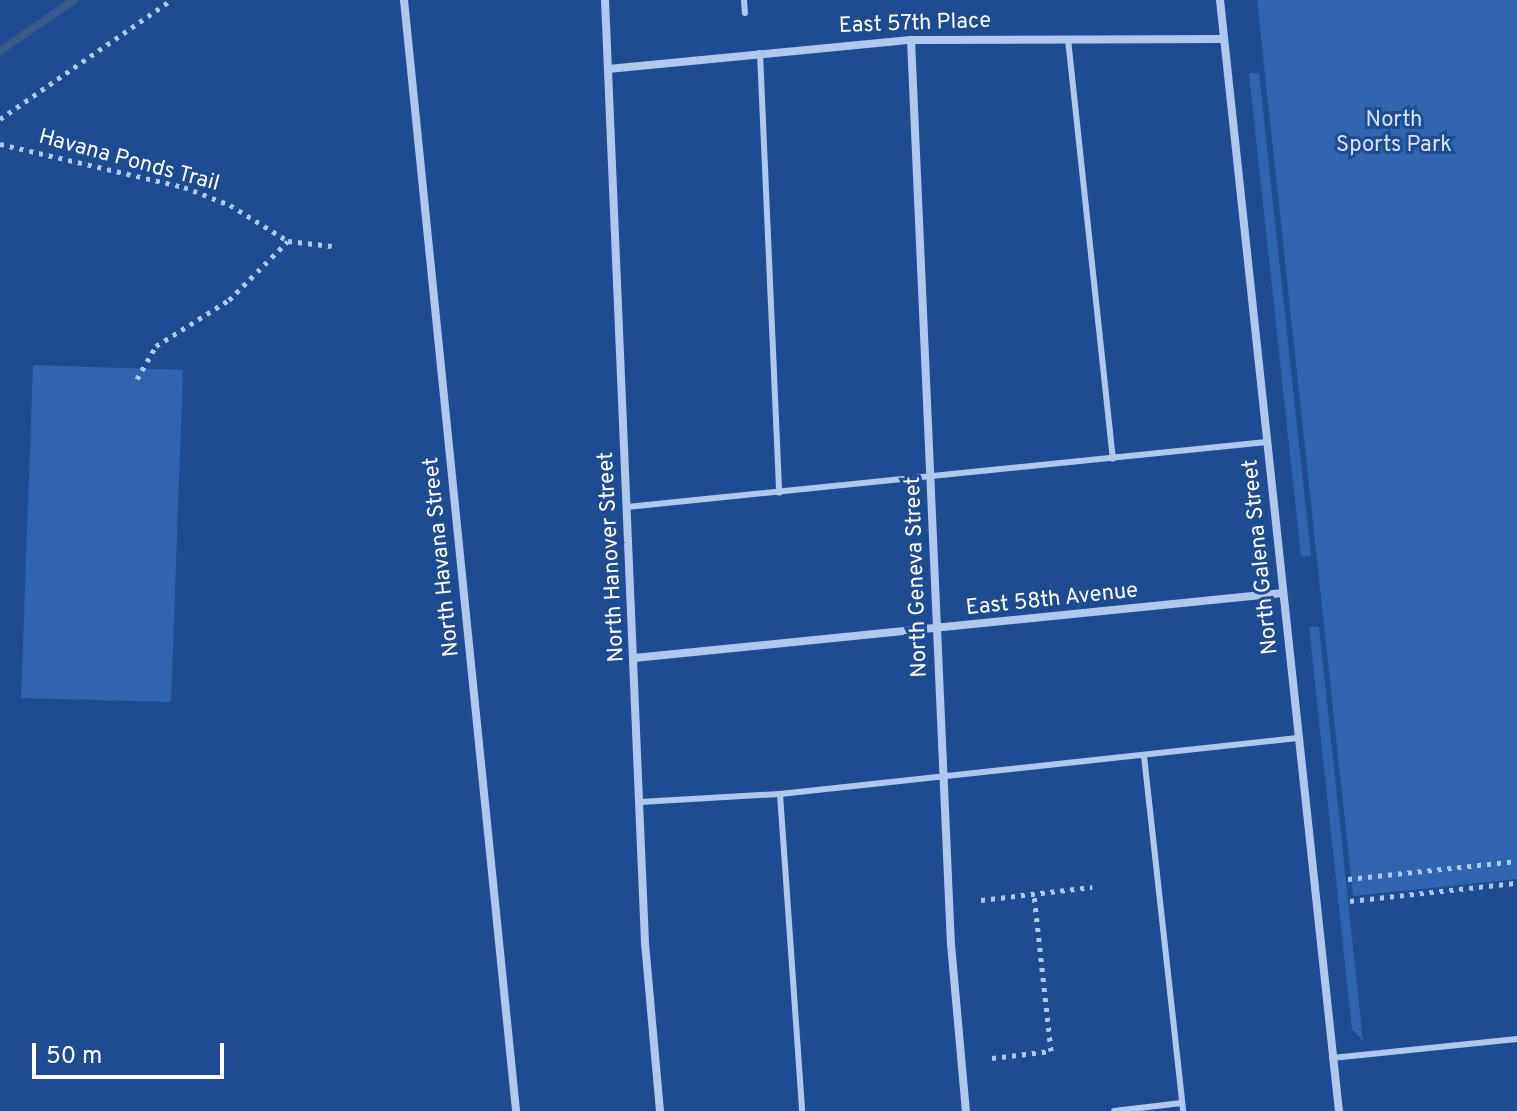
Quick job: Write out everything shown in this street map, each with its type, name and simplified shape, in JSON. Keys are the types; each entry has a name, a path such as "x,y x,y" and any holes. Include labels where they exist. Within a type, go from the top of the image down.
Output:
{"street":[{"name":"North Havana Street","path":"404,0 516,1111"},
{"name":"North Hanover Street","path":"605,0 640,802 660,1111"},
{"name":"North Galena Street","path":"1220,0 1339,1111"},
{"name":"East 57th Place","path":"608,69 911,40 1224,39"},
{"name":"North Geneva Street","path":"911,40 952,971 966,1111"},
{"name":"East 58th Avenue","path":"634,658 1283,593"}],"lane":[{"path":"744,0 745,13"},
{"path":"1068,39 1113,459"},
{"path":"760,53 779,493"},
{"path":"627,507 931,479 1267,442"},
{"path":"640,802 780,794 1298,738"},
{"path":"1114,1111 1183,1107 1144,756"},
{"path":"780,794 802,1111"},
{"path":"1332,1058 1517,1039"}],"path":[{"name":"Havana Ponds Trail","path":"0,119 171,0"},
{"name":"Havana Ponds Trail","path":"0,144 184,187 230,205 288,241"},
{"path":"137,379 156,346 229,300 288,241 332,246"},
{"path":"1348,879 1517,861"},
{"path":"1350,901 1517,883"},
{"path":"981,900 1092,887"},
{"path":"992,1058 1051,1051 1034,894"}],"green space":[{"name":"North Sports Park","path":"1257,0 1517,0 1517,879 1353,896"},
{"path":"1249,73 1259,73 1311,556 1301,557"},
{"path":"33,365 183,370 171,702 21,698"},
{"path":"1309,627 1319,627 1363,1041 1352,1029"}],"waterway":[{"path":"0,51 74,0"}]}
